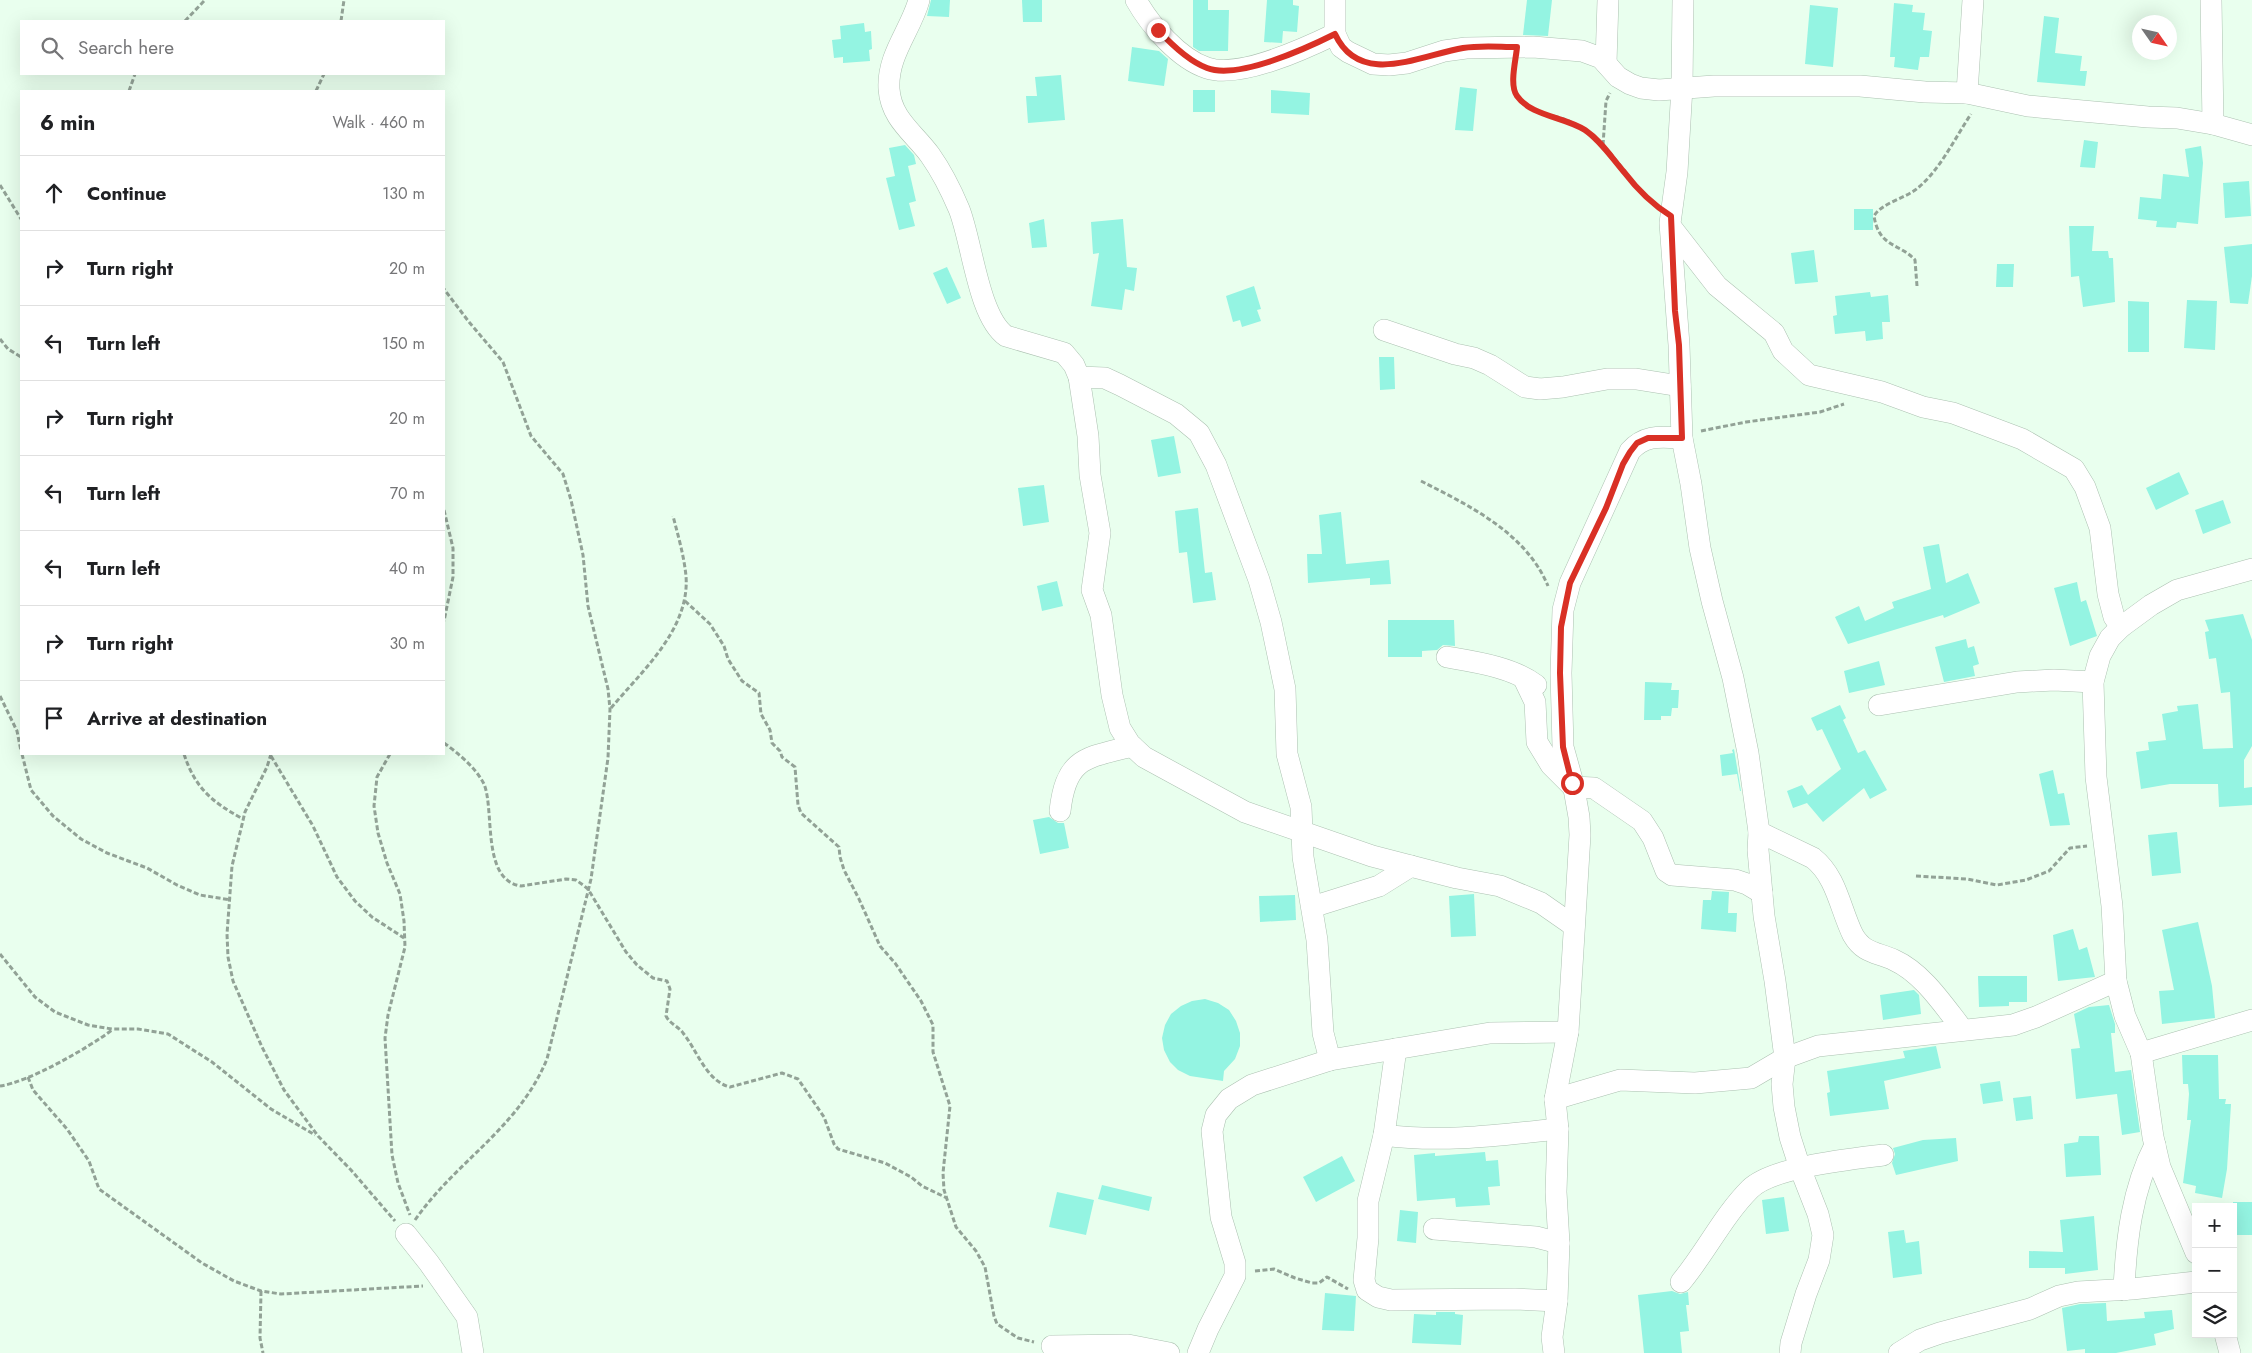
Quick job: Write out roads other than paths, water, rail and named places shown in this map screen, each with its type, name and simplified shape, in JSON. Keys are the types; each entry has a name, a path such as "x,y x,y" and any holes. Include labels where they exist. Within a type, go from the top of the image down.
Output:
{"street":[{"path":"919,0 915,16 899,42 889,75 890,96 895,114 929,154 952,192 964,223 982,290 994,323 999,331 1006,336 1064,354 1074,365 1079,377 1088,436 1090,474 1100,533 1092,590 1095,603 1101,615 1112,695 1120,728 1132,746 1144,756 1232,806 1260,818 1372,856 1456,878 1485,882 1518,892 1542,904 1574,926"},
{"path":"1136,0 1158,30 1173,46 1207,68 1239,69 1301,51 1335,34"},
{"path":"1335,0 1335,34 1341,46 1348,52 1373,64 1407,63 1435,54 1466,48 1517,47 1582,51 1630,84 1641,88 1659,90 1682,87 1860,86 1974,94 2028,106 2177,118 2213,124 2252,135"},
{"path":"1608,0 1612,70"},
{"path":"1683,0 1682,87 1677,172 1671,222 1679,345 1682,438 1700,548 1736,693 1748,753 1759,832 1762,893 1785,1058 1782,1084 1784,1107 1800,1168 1818,1214 1823,1235 1819,1260 1790,1344 1790,1353"},
{"path":"1973,0 1974,94"},
{"path":"2211,0 2213,124"},
{"path":"1671,222 1717,286 1774,333 1779,347 1802,371 1819,378 1874,391 1923,407 1953,413 2022,439 2074,469 2085,487 2100,528 2108,594 2114,617 2121,626"},
{"path":"1384,330 1455,354 1474,358 1490,365 1525,387 1540,389 1563,387 1606,379 1636,379 1680,386"},
{"path":"1079,377 1105,378 1176,414 1192,425 1207,446 1243,536 1266,601 1285,689 1287,754 1301,807 1303,857 1317,940 1323,1033 1330,1060"},
{"path":"1569,1353 1553,1345 1559,1242 1556,1192 1558,1128 1555,1099 1568,1032 1580,835 1574,787 1563,747 1560,663 1562,614 1570,583 1606,508 1626,458 1637,443 1644,439 1682,438"},
{"path":"2194,1248 2160,1166 2141,1052 2125,1016 2116,981 2112,906 2096,777 2093,682 2100,656 2110,638 2121,626 2176,590 2252,569"},
{"path":"1447,657 1478,662 1534,683 1551,696 1562,708"},
{"path":"1524,679 1535,702 1537,742 1551,765 1574,787 1594,788 1642,821 1653,838 1666,871 1672,875 1735,880 1747,884 1762,893"},
{"path":"1879,705 2017,682 2054,680 2093,682"},
{"path":"1060,811 1062,793 1068,778 1077,765 1087,757 1132,746"},
{"path":"1759,832 1819,863 1834,885 1853,935 1863,947 1873,954 1893,960 1908,968 1930,990 1963,1030"},
{"path":"1312,907 1379,886 1411,866"},
{"path":"1555,1099 1620,1080 1695,1083 1751,1078 1785,1058 1818,1046 2013,1025 2036,1017 2116,981"},
{"path":"2141,1052 2252,1020"},
{"path":"1198,1353 1235,1276 1235,1263 1220,1210 1212,1140 1216,1116 1229,1100 1252,1084 1330,1060 1490,1033 1568,1032"},
{"path":"1396,1049 1384,1135 1368,1201 1368,1238 1364,1280 1367,1290 1378,1297 1391,1300 1515,1299 1557,1301"},
{"path":"1384,1135 1441,1138 1558,1128"},
{"path":"2124,1290 2131,1225 2138,1188 2147,1160 2155,1145"},
{"path":"1681,1282 1750,1188 1765,1179 1800,1168 1826,1162 1883,1155"},
{"path":"1434,1229 1536,1237 1559,1242"},
{"path":"406,1234 467,1317 473,1353"},
{"path":"1899,1353 1920,1340 1940,1332 2030,1309 2059,1296 2078,1292 2124,1290 2192,1282"},
{"path":"2225,1338 2230,1353"},
{"path":"1054,1350 1128,1345 1169,1353"}]}
